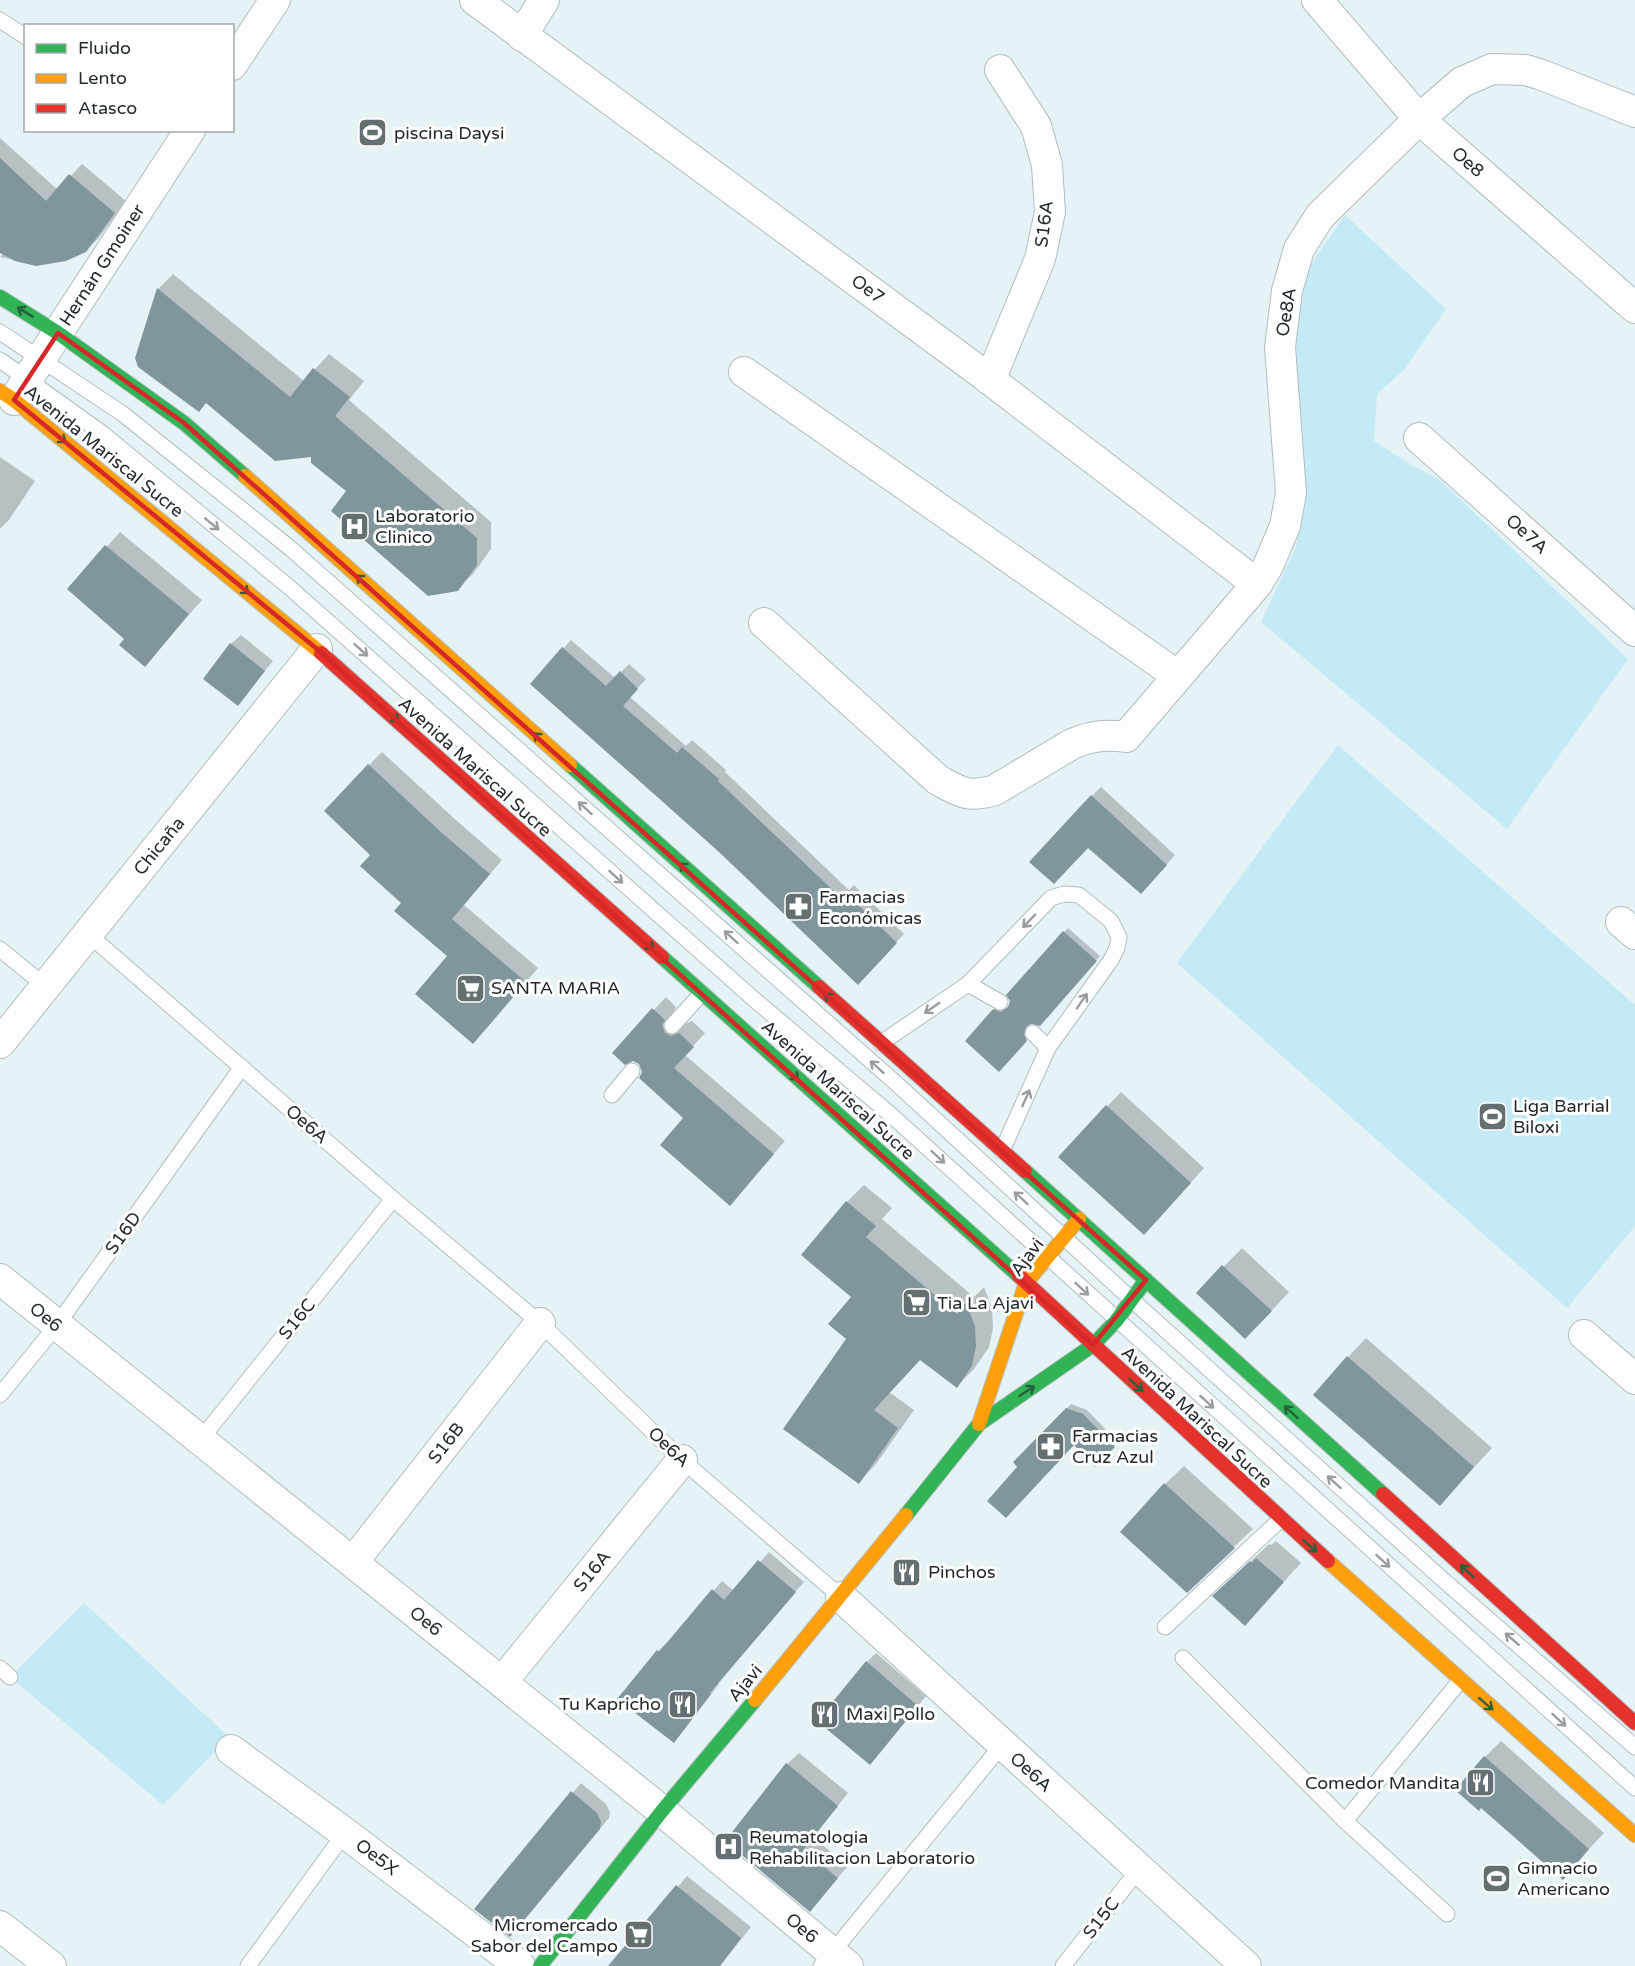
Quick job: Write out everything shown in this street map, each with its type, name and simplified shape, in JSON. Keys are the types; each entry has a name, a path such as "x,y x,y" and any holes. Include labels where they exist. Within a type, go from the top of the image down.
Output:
{"main road":[{"path":"0,297 58,333 184,423 425,635 1078,1219 1635,1723"},
{"name":"Avenida Mariscal Sucre","path":"21,382 1026,1283 1281,1519 1635,1835"},
{"name":"Ajavi","path":"979,1424 1026,1283 1078,1219"},
{"name":"Ajavi","path":"540,1966 662,1811 841,1597 979,1424 1093,1346 1116,1321 1146,1280"}],"street":[{"path":"234,62 275,0"},
{"name":"Oe7","path":"475,0 990,380 1257,584"},
{"path":"522,36 544,0"},
{"name":"Oe8","path":"1317,0 1419,119 1635,308"},
{"name":"Oe8A","path":"764,623 939,780 963,794 981,794 995,790 1084,738 1097,735 1126,737 1257,584 1268,566 1285,526 1291,493 1280,347 1287,291 1299,249 1320,216 1419,119 1462,82 1492,69 1526,70 1635,112"},
{"name":"S16A","path":"990,380 1040,259 1050,212 1047,165 1036,126 1000,70"},
{"name":"Hernán Gmoiner","path":"21,382 58,333 189,132"},
{"path":"744,372 1178,676"},
{"name":"Oe7A","path":"1419,438 1635,631"},
{"name":"Chicaña","path":"0,1043 317,649"},
{"name":"Oe6","path":"0,1280 662,1811 834,1962"},
{"name":"S16B","path":"353,1562 540,1323"},
{"path":"1584,1335 1635,1379"},
{"name":"S16A","path":"502,1682 682,1460"},
{"name":"Oe6A","path":"841,1597 1246,1966"},
{"name":"Oe5X","path":"231,1750 520,1966"},
{"path":"0,1926 51,1966"}],"lane":[{"path":"0,20 24,37"},
{"path":"0,332 21,382 123,414 290,548 832,1026 1441,1578 1635,1746"},
{"path":"0,360 21,382 102,433 290,587 756,1001 890,1114 1116,1321 1635,1788"},
{"path":"881,1043 968,984 1051,898 1064,894 1079,895 1112,921 1119,937 1117,948 1111,960 1048,1048 1002,1151"},
{"name":"Oe6A","path":"88,933 393,1199 540,1323 682,1460 841,1597"},
{"path":"0,950 45,986"},
{"path":"968,984 1000,1002"},
{"path":"672,1026 702,993"},
{"path":"1033,1033 1048,1048"},
{"name":"S16D","path":"0,1395 57,1325 242,1067"},
{"path":"612,1095 632,1071"},
{"name":"S16C","path":"201,1439 393,1199"},
{"path":"1165,1627 1281,1519"},
{"path":"1183,1658 1345,1821 1447,1914"},
{"path":"1345,1821 1460,1681"},
{"path":"834,1962 1002,1745"},
{"path":"248,1966 345,1833"},
{"name":"S15C","path":"1064,1966 1139,1869"}],"highlighted area":[{"path":"58,333 184,423 1146,1280 1093,1345 317,649 14,400"}],"shaded area":[{"path":"1345,215 1446,309 1404,370 1377,394 1374,441 1411,465 1439,479 1628,659 1507,829 1261,622 1296,547 1304,508 1294,382 1298,323 1309,267"},
{"name":"Liga Barrial Biloxi","path":"1338,745 1635,1005 1635,1226 1567,1308 1177,963"},
{"path":"84,1603 229,1737 163,1805 10,1677"}],"building":[{"path":"0,158 46,201 69,174 115,213 86,252 66,261 36,266 15,261 0,253"},
{"path":"157,288 290,397 313,368 350,397 335,416 477,538 477,565 458,591 428,596 331,511 346,491 311,463 311,457 275,461 206,403 199,412 138,367 135,358"},
{"path":"105,545 189,614 145,667 119,645 124,639 67,589"},
{"path":"230,643 265,671 238,706 203,679"},
{"path":"562,647 606,686 620,671 638,689 623,706 677,753 682,747 719,779 718,781 840,897 845,892 897,943 858,985 716,849 530,684"},
{"path":"368,764 490,874 452,919 526,982 473,1044 415,994 447,956 394,911 401,903 360,866 370,855 324,811"},
{"path":"1091,795 1167,865 1141,894 1088,848 1054,884 1029,862"},
{"path":"1063,931 1097,961 1040,1026 1031,1024 1026,1027 1024,1035 1027,1041 999,1072 965,1041 993,1009 1001,1012 1008,1007 1010,1001 1006,995"},
{"path":"652,1008 665,1020 662,1025 665,1033 671,1036 679,1033 694,1047 674,1068 774,1154 730,1206 660,1145 683,1118 639,1078 642,1072 639,1064 633,1061 625,1065 612,1053"},
{"path":"1106,1105 1191,1183 1144,1235 1058,1157"},
{"path":"846,1201 876,1226 866,1237 957,1314 966,1303 975,1326 976,1346 972,1366 957,1388 920,1360 874,1410 898,1428 859,1484 783,1429 846,1339 828,1324 851,1297 801,1255"},
{"path":"1222,1265 1272,1311 1245,1339 1196,1293"},
{"path":"1347,1356 1474,1467 1440,1506 1313,1395"},
{"path":"1066,1408 1083,1414 1115,1447 1095,1467 1074,1445 1006,1518 987,1501 1017,1467 1013,1462"},
{"path":"1164,1483 1235,1548 1187,1593 1120,1532"},
{"path":"1256,1558 1284,1582 1245,1626 1212,1596"},
{"path":"758,1560 796,1592 710,1693 674,1743 617,1699 712,1589 724,1600"},
{"path":"866,1661 918,1706 870,1765 817,1721"},
{"path":"1484,1756 1589,1849 1563,1880 1481,1808 1479,1811 1455,1790"},
{"path":"786,1763 838,1806 803,1850 838,1878 810,1912 725,1841"},
{"path":"571,1791 597,1813 601,1822 600,1829 510,1937 474,1909"},
{"path":"676,1885 741,1938 720,1966 608,1966"}],"traffic: fast":[{"path":"0,297 58,333 184,423 245,476"},
{"path":"570,765 819,987"},
{"path":"662,957 1019,1276"},
{"path":"1025,1171 1383,1494"},
{"path":"906,1515 979,1424 1093,1345 1116,1321 1146,1280"},
{"path":"540,1966 662,1811 755,1700"}],"traffic: slow":[{"path":"0,391 14,400 321,653"},
{"path":"245,476 570,765"},
{"path":"979,1424 1026,1283 1079,1219"},
{"path":"755,1700 906,1515"},
{"path":"1328,1561 1635,1835"}],"traffic: jam":[{"path":"321,653 662,957"},
{"path":"819,987 1025,1171"},
{"path":"1019,1276 1328,1561"},
{"path":"1383,1494 1635,1723"}],"place":[{"name":"piscina Daysi","path":"373,133"},
{"name":"Laboratorio Clinico","path":"354,526"},
{"name":"Farmacias Económicas","path":"798,907"},
{"name":"SANTA MARIA","path":"470,988"},
{"name":"Liga Barrial Biloxi","path":"1492,1116"},
{"name":"Tia La Ajavi","path":"916,1303"},
{"name":"Farmacias Cruz Azul","path":"1051,1446"},
{"name":"Pinchos","path":"907,1572"},
{"name":"Tu Kapricho","path":"682,1704"},
{"name":"Maxi Pollo","path":"825,1714"},
{"name":"Comedor Mandita","path":"1481,1783"},
{"name":"Reumatologia Rehabilitacion Laboratorio","path":"728,1847"},
{"name":"Gimnacio Americano","path":"1496,1878"},
{"name":"Micromercado Sabor del Campo","path":"639,1935"}]}
